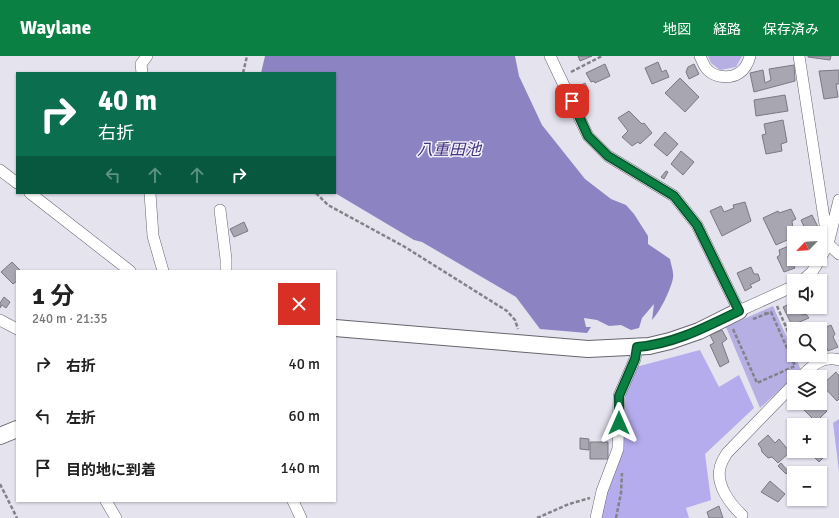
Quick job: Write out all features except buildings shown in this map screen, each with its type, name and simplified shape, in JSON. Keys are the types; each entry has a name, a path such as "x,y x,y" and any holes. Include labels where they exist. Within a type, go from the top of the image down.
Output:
{"street":[{"path":"142,72 141,64 147,56"},
{"path":"550,56 588,136 608,156 674,196 697,225 744,319"},
{"path":"700,56 706,68 714,74 726,77 733,76 741,72 746,67 750,56"},
{"path":"799,56 828,244 839,254"},
{"path":"0,170 16,182"},
{"path":"31,194 129,270"},
{"path":"150,194 153,236 163,270"},
{"path":"828,244 839,200"},
{"path":"220,210 226,270"},
{"path":"810,274 816,266"},
{"path":"336,328 588,349 649,346 744,319 761,302 787,290"},
{"path":"2,323 16,329"},
{"path":"596,518 602,490 618,449 619,396 635,359 637,347"},
{"path":"808,370 820,360 832,358 839,360"},
{"path":"742,515 734,508 724,489 719,470 721,462 727,453 787,391"},
{"path":"0,436 16,429"},
{"path":"107,502 116,518"},
{"path":"293,502 301,518"}],"path":[{"path":"243,72 247,56"},
{"path":"561,78 602,56"},
{"path":"317,194 328,205 405,247 507,311 515,320 520,343"},
{"path":"772,297 787,330"},
{"path":"761,302 766,314"},
{"path":"771,312 795,366 757,383 732,328 744,319 766,314 771,312"},
{"path":"616,518 621,493 623,460 618,449"},
{"path":"0,484 17,518"},
{"path":"537,518 569,504 593,497 602,490"}],"shaded area":[{"path":"708,56 742,56 736,67 720,70 711,63"},
{"path":"773,306 787,338 787,362 798,362 801,370 787,370 787,383 760,408 726,327"},
{"path":"700,350 719,387 739,375 754,408 705,454 711,500 686,508 689,518 598,518 632,368"},
{"path":"839,419 839,471 833,423"}],"water":[{"name":"八重田池","path":"265,56 515,56 519,76 542,125 585,179 611,199 626,205 634,214 648,236 648,244 670,259 673,278 662,306 652,320 654,304 642,318 639,328 631,330 621,325 609,326 597,320 584,318 586,327 591,327 587,333 540,329 516,297 422,242 414,240 336,194 336,72 261,72"}],"route":[{"path":"572,101 588,136 608,156 674,196 697,225 739,311 682,337 649,346 637,347 635,359 619,396 619,423"}]}
